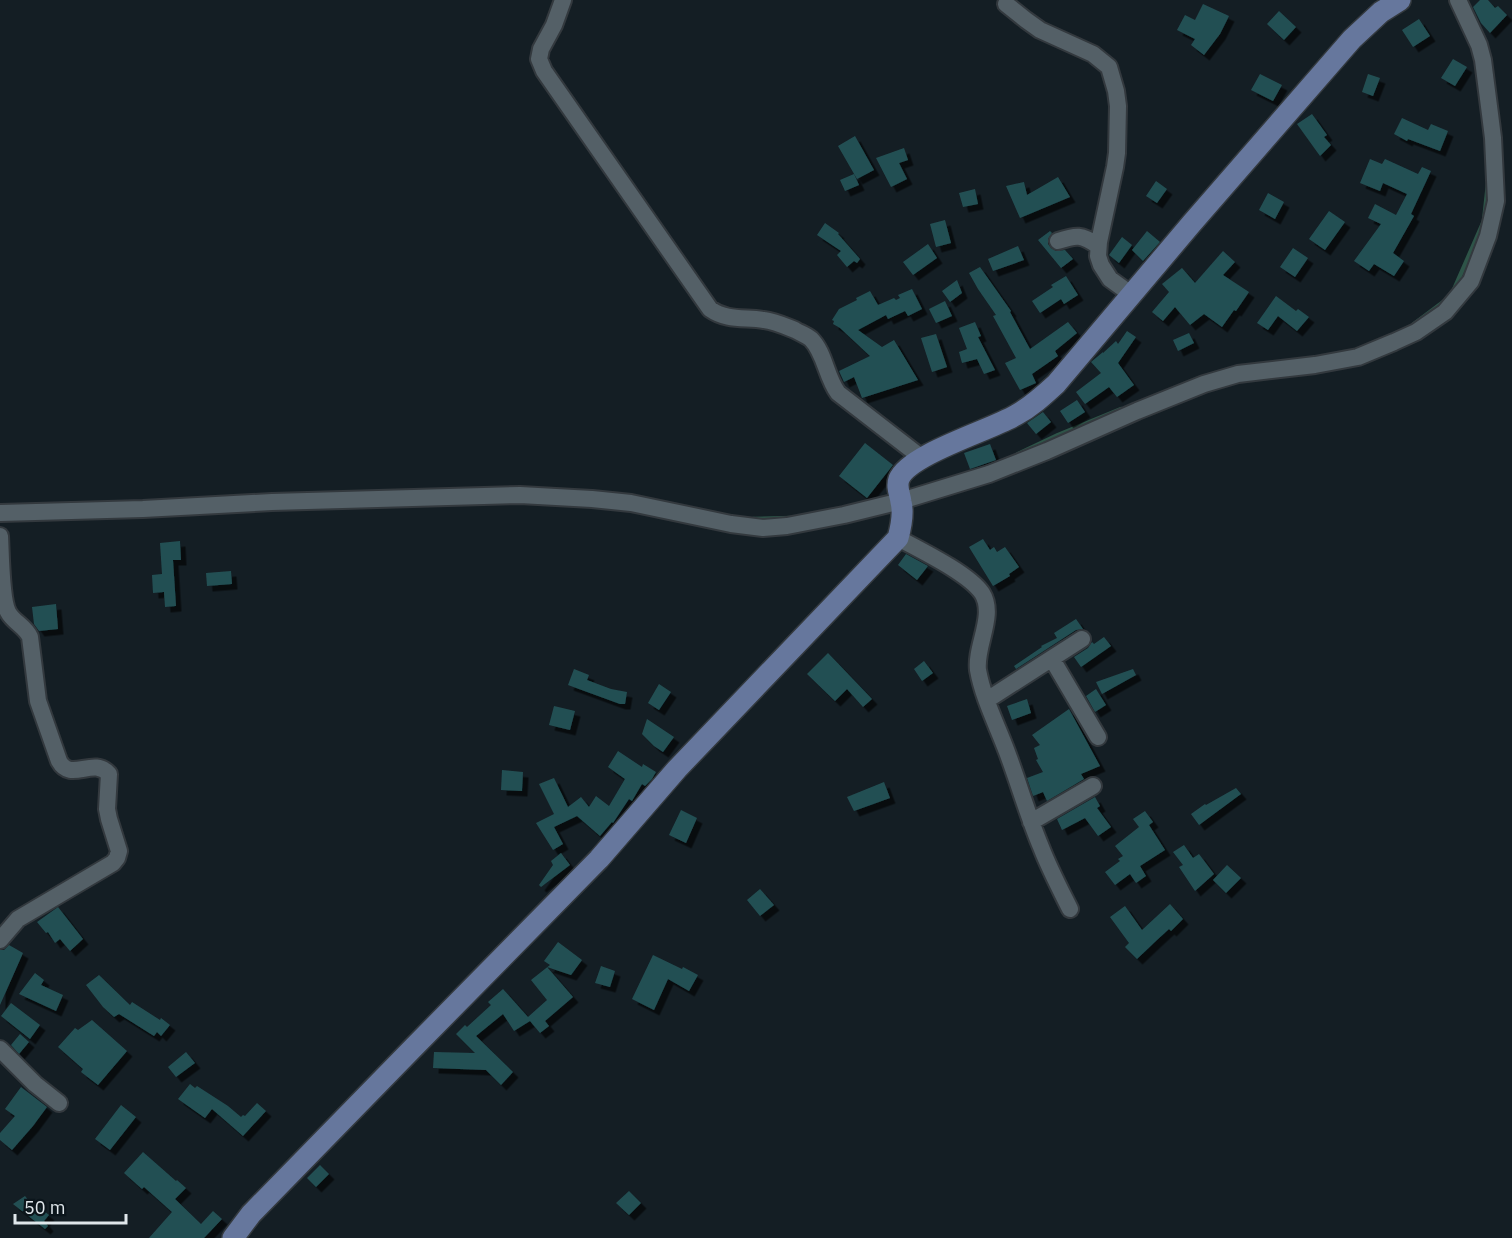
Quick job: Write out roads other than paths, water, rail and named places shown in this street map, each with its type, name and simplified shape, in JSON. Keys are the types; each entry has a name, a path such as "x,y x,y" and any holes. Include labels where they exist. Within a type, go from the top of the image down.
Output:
{"main road":[{"path":"233,1238 251,1214 599,859 677,769 898,538 901,526 900,477 905,470 922,458 1015,416 1036,402 1056,384 1352,39 1381,12 1400,0"}],"street":[{"path":"563,0 554,25 541,49 539,60 544,71 710,309 730,318 766,320 806,335 818,350 838,393 922,458"},
{"path":"0,513 520,495 631,503 731,524 763,528 787,526 821,520 900,494 989,474 1204,384 1238,374 1315,365 1358,357 1416,332 1444,312 1471,282 1488,236 1496,201 1493,138 1483,60 1479,45 1458,0"},
{"path":"1006,4 1040,30 1093,54 1109,67 1118,106 1117,153 1098,246 1099,260 1110,279 1132,295"},
{"path":"1058,241 1076,235 1098,246"},
{"path":"0,536 5,604 11,616 27,631 30,637 38,701 59,761 67,769 99,766 109,774 109,819 120,851 113,863 18,919 0,940"},
{"path":"898,538 953,568 982,593 986,614 977,660 979,672 1031,822 1070,909"},
{"path":"987,700 1082,639"},
{"path":"1052,658 1098,737"},
{"path":"1031,822 1093,786"},
{"path":"0,1049 35,1084 59,1103"}],"waterway":[{"path":"1453,292 1484,221 1488,184"},
{"path":"1414,324 1446,300"},
{"path":"1018,454 1121,409"},
{"path":"753,519 792,518"}]}
